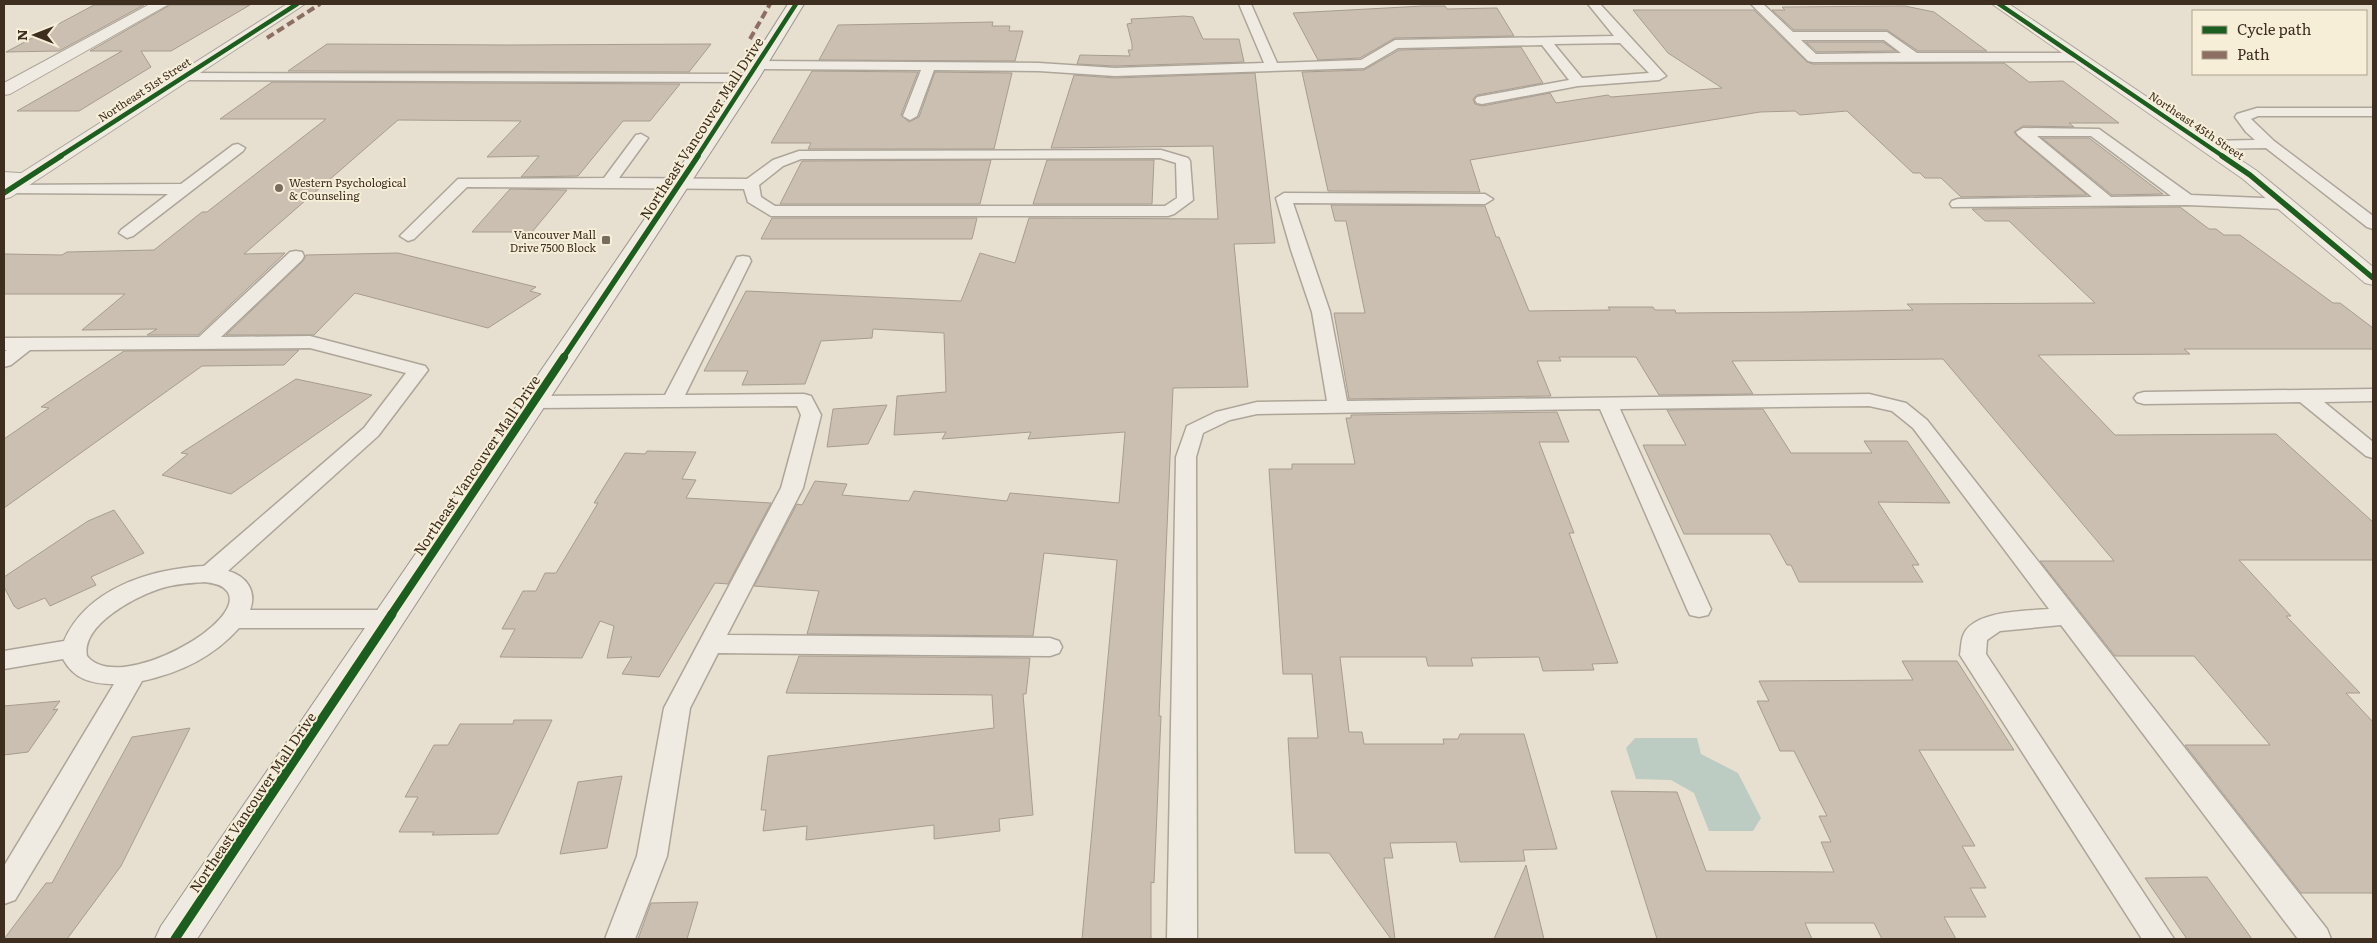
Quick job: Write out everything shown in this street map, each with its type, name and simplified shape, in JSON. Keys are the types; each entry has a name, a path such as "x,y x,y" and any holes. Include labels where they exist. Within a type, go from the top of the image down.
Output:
{"street":[{"path":"4,90 161,4"},
{"name":"Northeast 51st Street","path":"5,187 26,178 296,4"},
{"name":"Northeast Vancouver Mall Drive","path":"175,939 680,184 754,72 796,4"},
{"name":"Northeast 45th Street","path":"1999,4 2250,175 2373,278"},
{"path":"4,71 38,71"}],"lane":[{"path":"1245,4 1272,67"},
{"path":"1482,100 1578,82 1659,76 1623,39 1594,4"},
{"path":"1757,4 1813,58 2077,57"},
{"path":"1790,36 1887,36 1914,57"},
{"path":"183,77 754,72 929,66 1039,66 1115,72 1364,64 1395,44 1623,39"},
{"path":"1545,41 1578,82"},
{"path":"910,116 929,66"},
{"path":"2373,112 2257,112 2242,117 2251,129 2269,144 2373,224"},
{"path":"2108,202 2023,132 2094,132 2188,200"},
{"path":"608,183 641,138"},
{"path":"2206,144 2269,144"},
{"path":"127,233 238,148"},
{"path":"408,236 463,182 751,184 778,163 799,155 1161,154 1183,161 1185,200 1168,211 772,211 754,199 751,184"},
{"path":"5,187 184,189"},
{"path":"1338,407 1321,312 1299,250 1284,198 1485,199"},
{"path":"1958,204 2188,200 2286,204"},
{"path":"204,342 296,256"},
{"path":"672,401 743,261"},
{"path":"4,344 310,342 418,370 371,432 210,574"},
{"path":"4,361 25,344"},
{"path":"2144,398 2373,395"},
{"path":"2305,396 2373,452"},
{"path":"534,402 804,400 810,415 792,488 677,708 652,856 620,939"},
{"path":"1182,939 1186,457 1194,430 1223,416 1257,408 1869,400 1899,407 1920,424 2316,939"},
{"path":"1608,404 1699,609"},
{"path":"210,574 226,578 240,588 242,604 234,619 220,634 194,652 162,666 134,674 101,675 86,671 75,659 73,648 87,623 122,596 168,578 210,574"},
{"path":"2068,616 1994,623 1975,636 1972,654 2159,939"},
{"path":"234,619 389,619"},
{"path":"710,644 1050,647"},
{"path":"4,660 73,648"},
{"path":"4,891 49,820 134,674"}],"shaded area":[{"path":"1635,738 1697,738 1701,754 1738,773 1761,818 1753,831 1709,831 1694,793 1671,780 1636,779 1626,748"}],"building":[{"path":"94,5 144,5 59,51 6,52"},
{"path":"170,5 250,5 171,51 141,51 151,67 79,111 17,111 122,51 90,51"},
{"path":"1445,6 1447,9 1497,8 1514,36 1395,38 1360,58 1318,60 1293,13"},
{"path":"1905,6 1934,12 1987,51 1918,51 1887,30 1794,30 1772,10 1785,10 1782,7"},
{"path":"1633,10 1754,10 1807,62 1813,64 2004,63 2029,82 2063,81 2119,123 2069,123 2074,127 2023,126 2014,132 2087,195 1961,197 1941,178 1925,178 1920,173 1913,173 1847,111 1800,115 1795,111 1760,112 1470,160 1480,192 1328,191 1302,72 1364,70 1399,50 1521,47 1543,83 1477,95 1473,99 1475,104 1482,106 1550,93 1556,103 1608,95 1611,97 1722,88 1668,53"},
{"path":"1193,17 1203,39 1239,39 1244,62 1115,66 1077,64 1080,55 1130,56 1128,50 1132,50 1132,44 1127,24 1132,23 1131,19"},
{"path":"993,22 992,26 1010,26 1009,31 1023,31 1015,61 819,60 838,25"},
{"path":"1806,42 1883,42 1896,51 1817,52"},
{"path":"327,44 711,44 689,72 288,71"},
{"path":"812,71 918,72 901,115 909,122 919,117 935,72 1012,73 994,149 808,149 811,143 771,143"},
{"path":"1255,73 1275,243 1234,244 1248,387 1173,388 1154,883 1151,882 1151,939 1082,939 1117,560 1044,553 1033,636 807,634 819,591 754,586 797,504 802,505 815,481 847,484 842,495 909,501 914,491 1007,501 1010,493 1119,503 1125,432 1028,439 1031,432 942,439 946,432 894,435 897,396 946,392 944,333 873,329 872,338 821,341 805,384 742,385 748,371 704,371 746,291 961,301 980,253 1015,263 1029,218 1218,219 1213,146 1051,148 1074,75 1115,78"},
{"path":"272,82 680,84 650,121 623,121 578,176 521,177 539,156 487,157 521,121 398,120 244,254 285,253 198,335 147,335 157,329 82,330 125,294 4,294 4,254 62,255 67,252 154,250 202,212 207,212 326,119 220,119"},
{"path":"2042,138 2089,138 2163,194 2112,195"},
{"path":"991,160 980,204 780,204 802,161"},
{"path":"1047,160 1154,160 1152,204 1033,204"},
{"path":"510,189 567,190 532,232 472,232"},
{"path":"1331,205 1485,206 1496,237 1499,237 1529,311 1610,310 1608,307 1653,307 1655,310 1675,310 1676,313 1801,312 1913,310 1907,304 2095,303 2009,221 1985,221 1972,209 2180,207 2209,229 2216,229 2224,235 2240,235 2333,303 2340,303 2373,328 2373,349 2184,349 2190,354 2038,355 2115,435 2276,434 2373,522 2373,560 2239,560 2291,616 2286,616 2360,693 2346,693 2373,722 2373,893 2301,893 2185,745 2270,745 2194,656 2115,656 2040,561 2114,561 1943,359 1732,361 1753,394 1659,395 1636,357 1559,357 1561,361 1537,361 1551,396 1349,399 1334,313 1365,313 1346,221 1335,221"},
{"path":"772,218 977,218 972,239 761,239"},
{"path":"398,253 536,287 530,291 541,294 488,328 355,293 314,335 226,335 303,261 306,255"},
{"path":"299,350 284,365 202,366 4,508 4,439 49,408 41,407 124,351"},
{"path":"296,379 372,395 231,494 162,475 188,454 181,453"},
{"path":"887,405 868,444 827,447 833,409"},
{"path":"1763,409 1791,453 1872,453 1864,441 1907,441 1950,503 1878,502 1919,565 1912,565 1923,582 1799,582 1791,565 1787,565 1770,534 1684,534 1643,445 1686,445 1667,410"},
{"path":"1557,412 1569,442 1539,442 1574,533 1569,533 1618,663 1592,664 1594,670 1543,671 1539,657 1471,658 1473,666 1428,666 1426,657 1340,657 1349,732 1362,732 1364,744 1444,744 1443,739 1458,739 1460,734 1524,734 1557,849 1523,850 1525,861 1460,862 1456,842 1390,843 1393,858 1384,858 1395,939 1391,939 1329,853 1295,853 1288,738 1318,738 1312,674 1283,674 1269,469 1292,469 1292,464 1355,464 1346,418 1351,418 1351,415"},
{"path":"647,451 696,452 682,479 696,480 686,498 771,503 728,584 715,583 659,677 622,674 632,657 607,658 614,626 600,621 582,658 500,657 515,629 502,629 523,591 536,591 545,573 556,573 598,503 594,503 625,453 645,454"},
{"path":"114,510 144,553 91,577 96,585 50,606 45,598 18,609 14,606 4,587 4,577 88,521"},
{"path":"799,656 1030,658 1026,694 1023,694 1033,815 999,819 1000,831 934,839 934,825 806,840 807,826 763,831 766,810 761,810 768,756 994,728 992,695 786,693"},
{"path":"1902,661 1957,661 2014,750 1919,750 1975,846 1962,846 1986,888 1970,888 1986,917 1944,917 1956,939 1882,939 1874,923 1805,923 1812,939 1657,939 1611,791 1677,792 1706,871 1834,872 1821,842 1831,842 1819,816 1827,816 1794,751 1780,751 1757,701 1769,701 1759,681 1913,680"},
{"path":"60,701 53,710 58,709 28,752 4,755 4,706"},
{"path":"514,720 552,720 498,834 432,835 434,832 399,832 418,797 405,797 434,745 448,745 460,724 513,724"},
{"path":"190,728 121,866 67,939 4,939 46,883 52,883 132,737"},
{"path":"622,776 607,848 560,854 578,782"},
{"path":"1526,865 1544,939 1494,939"},
{"path":"2207,877 2252,939 2187,939 2145,878"},
{"path":"698,902 687,939 638,939 651,903"}],"marked path":[{"path":"267,38 320,4"},
{"path":"750,39 770,4"}],"cycle path":[{"path":"4,193 297,4"},
{"path":"175,939 750,78 796,4"},
{"path":"1999,4 2250,175 2373,278"}],"place":[{"name":"Western Psychological & Counseling","path":"279,188"},
{"name":"Vancouver Mall Drive 7500 Block","path":"606,240"}]}
